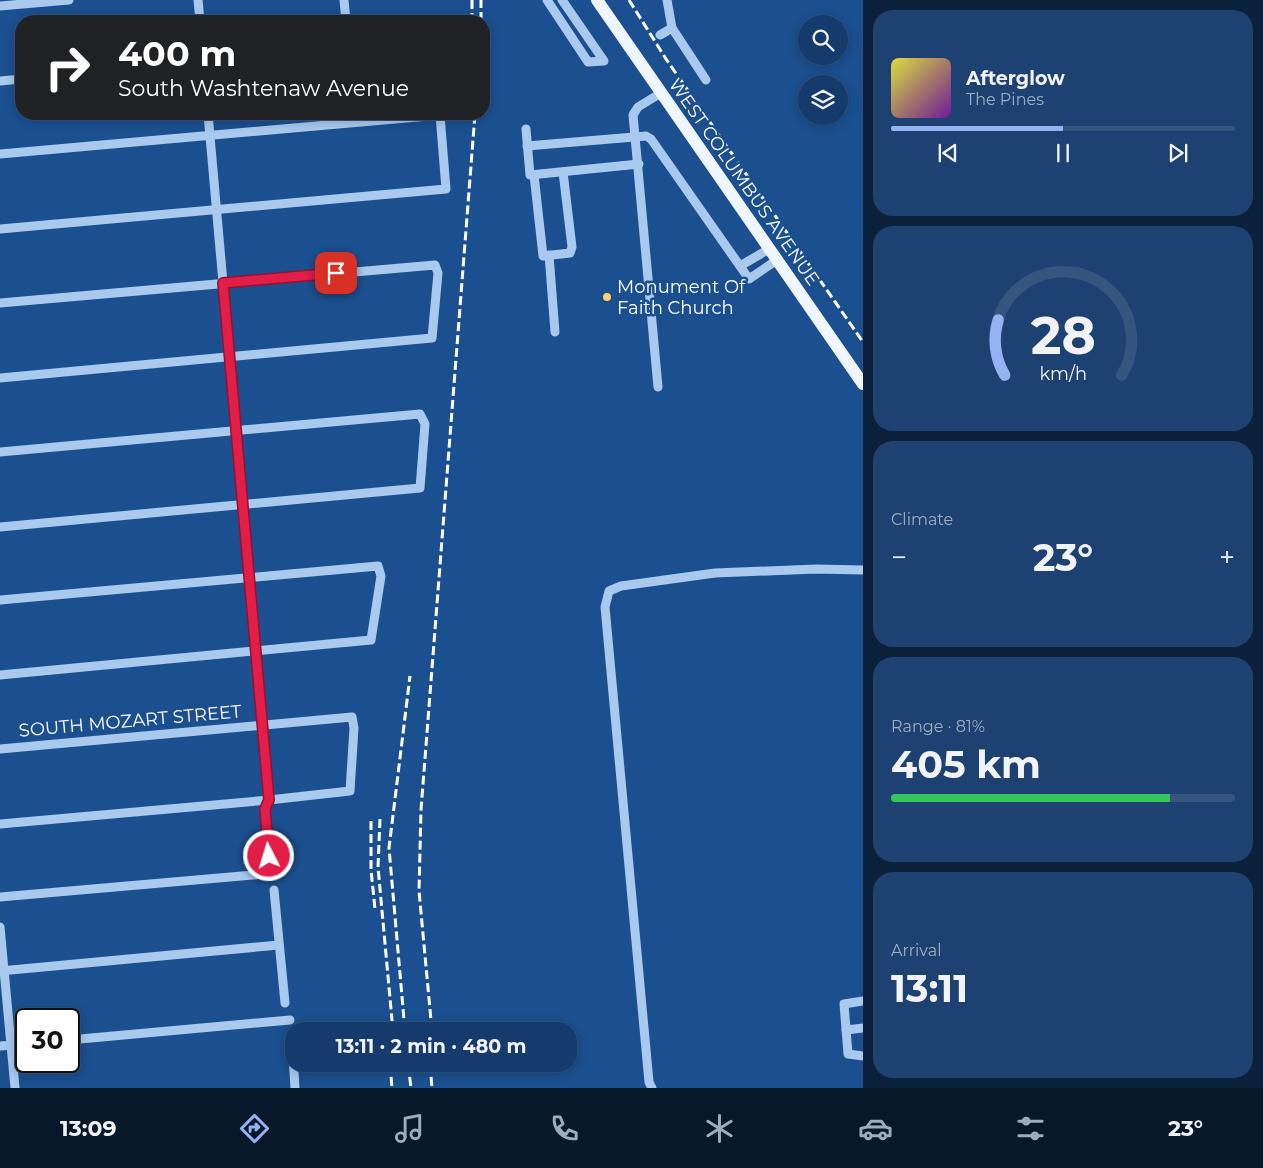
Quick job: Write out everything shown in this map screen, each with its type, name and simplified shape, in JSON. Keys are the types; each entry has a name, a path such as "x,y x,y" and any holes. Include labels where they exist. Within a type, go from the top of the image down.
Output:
{"main road":[{"name":"WEST COLUMBUS AVENUE","path":"596,0 863,384"}],"street":[{"path":"0,6 69,0"},
{"path":"198,0 199,15"},
{"path":"344,0 345,15"},
{"path":"547,0 588,62 604,61 562,0"},
{"path":"667,0 672,28 706,80"},
{"path":"660,36 672,28"},
{"path":"0,81 15,80"},
{"path":"658,387 633,115 638,107 661,93"},
{"path":"209,120 263,725 269,800 265,809 269,856"},
{"path":"0,154 210,136 338,120"},
{"path":"0,229 446,189 440,120"},
{"path":"526,129 530,175 639,164"},
{"path":"528,146 646,136 651,140 749,279 777,260"},
{"path":"534,175 543,256 570,253 572,247 563,172"},
{"path":"740,266 769,249"},
{"path":"549,255 555,332"},
{"path":"0,303 435,265 438,273 432,338 0,378"},
{"path":"0,452 420,414 425,424 420,488 0,527"},
{"path":"0,600 378,566 381,576 371,640 0,675"},
{"path":"652,1088 649,1082 605,607 609,591 621,586 715,573 816,569 863,570"},
{"name":"SOUTH MOZART STREET","path":"0,749 352,717 354,728 350,792 269,800"},
{"path":"0,824 269,800"},
{"path":"0,897 276,874"},
{"path":"274,890 285,1002"},
{"path":"0,927 2,971 15,1088"},
{"path":"2,971 279,945"},
{"path":"863,1001 844,1004 848,1054 863,1056"},
{"path":"80,1039 290,1020"},
{"path":"846,1030 863,1028"},
{"path":"0,1046 15,1045"},
{"path":"295,1072 296,1088"}],"railway":[{"path":"472,0 472,15"},
{"path":"481,0 481,15"},
{"path":"629,0 666,59 863,342"},
{"path":"431,1022 419,891 421,810 475,120"},
{"path":"404,1022 389,848 410,676"},
{"path":"380,819 378,867 392,1022"},
{"path":"371,821 371,870 375,909"},
{"path":"391,1072 392,1088"},
{"path":"409,1072 411,1088"},
{"path":"431,1072 432,1088"}],"place":[{"name":"Monument Of Faith Church","path":"607,297"}],"route":[{"path":"269,856 265,809 269,800 223,283 336,273"}]}
